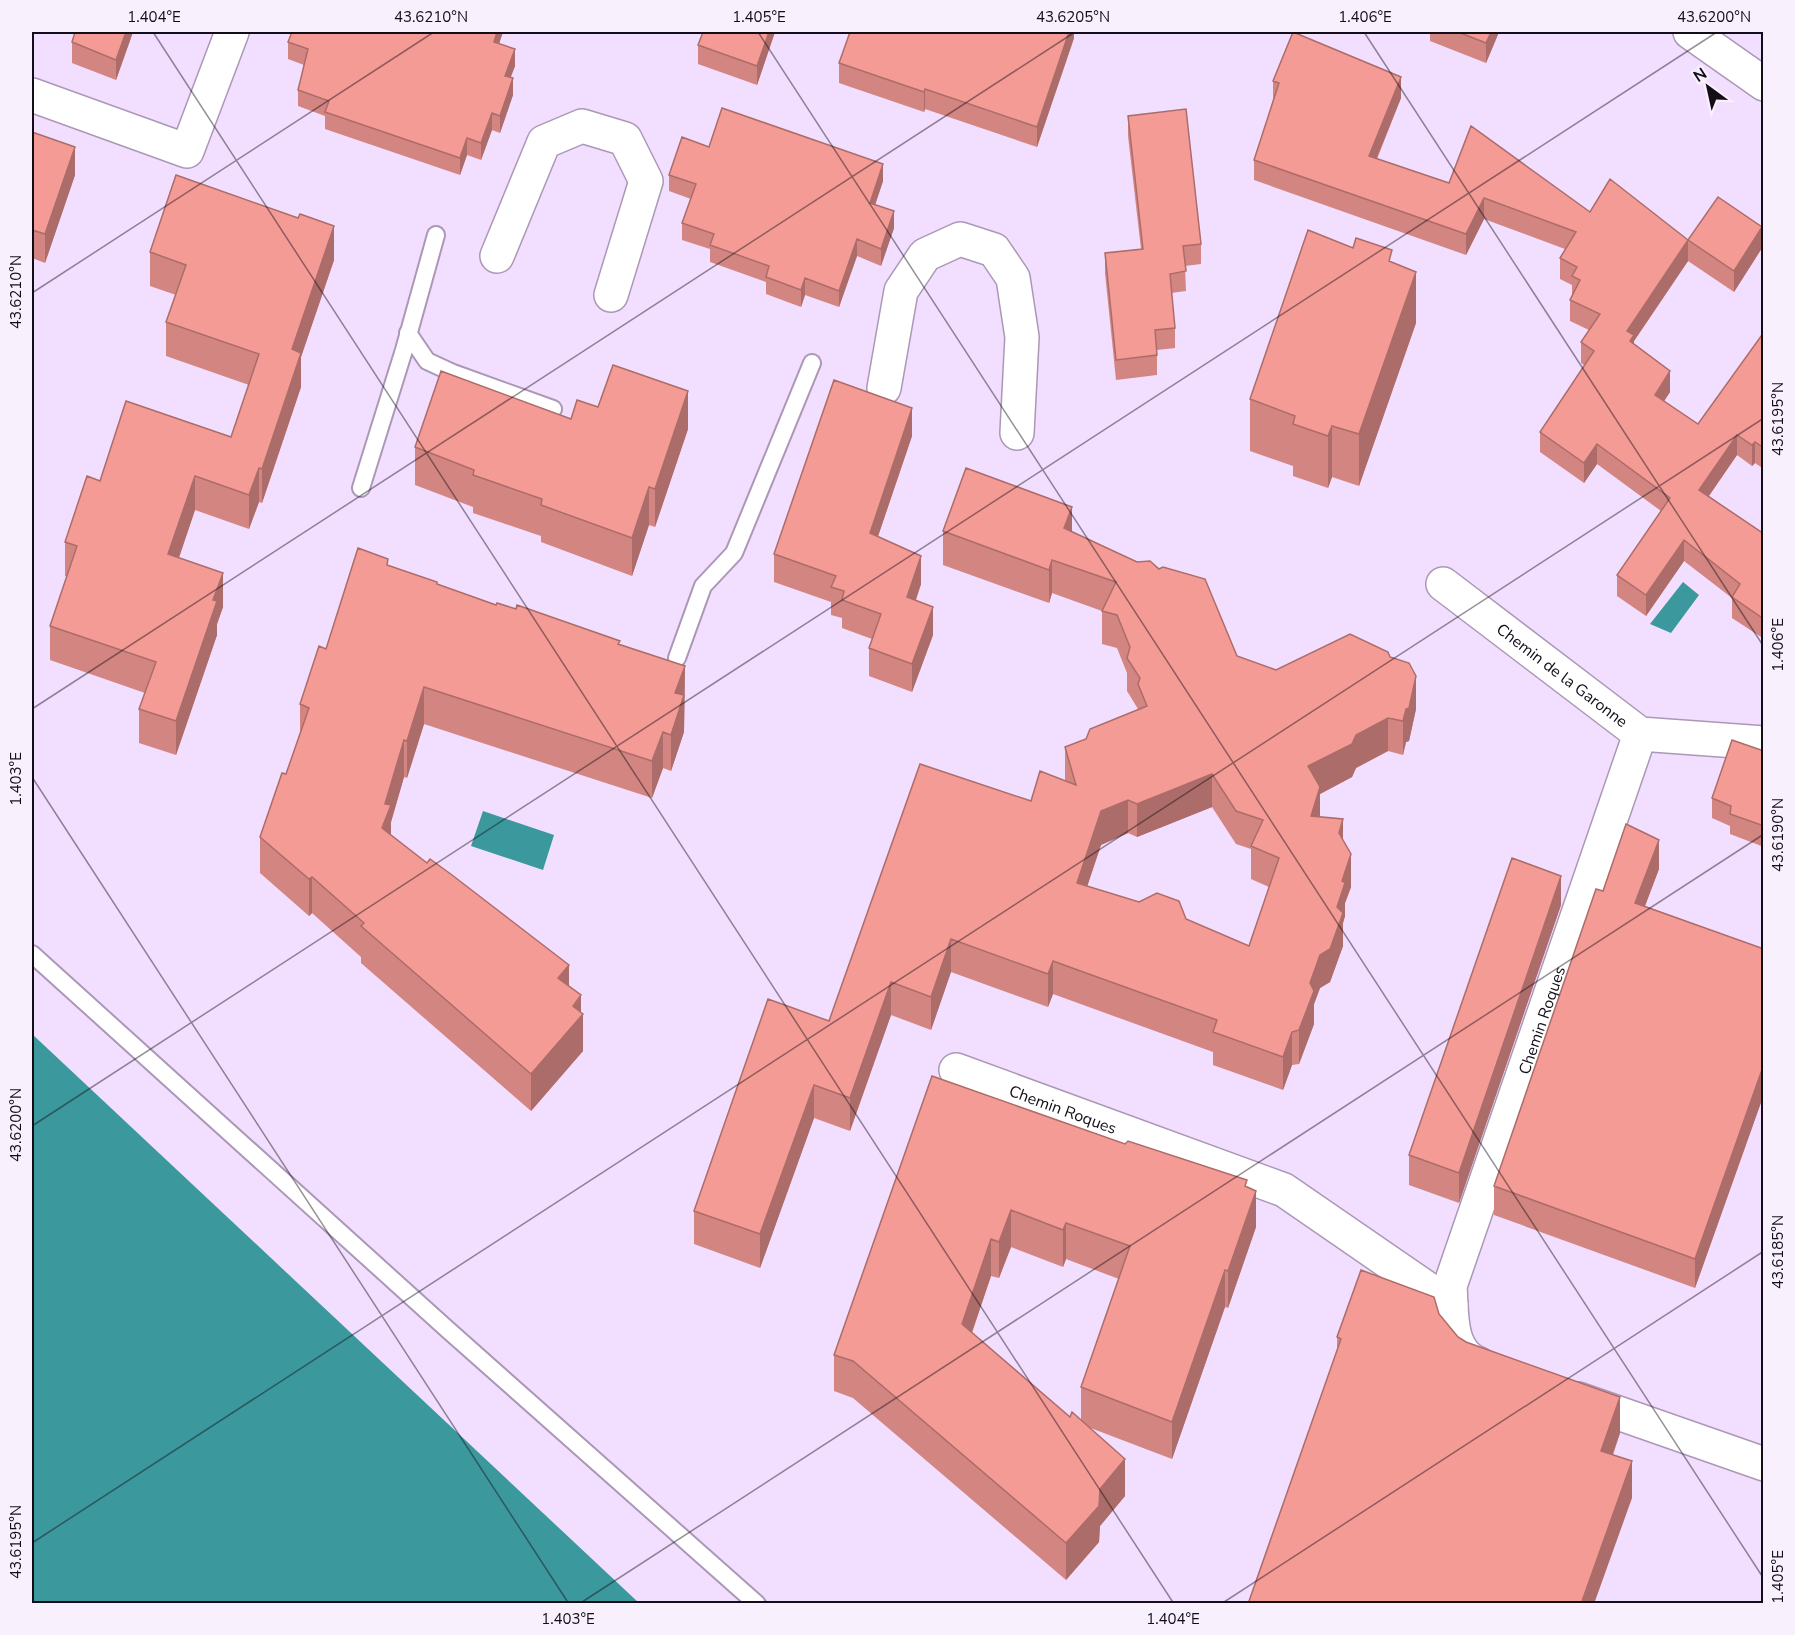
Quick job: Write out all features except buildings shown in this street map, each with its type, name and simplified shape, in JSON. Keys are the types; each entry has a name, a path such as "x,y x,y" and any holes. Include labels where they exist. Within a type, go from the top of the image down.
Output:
{"street":[{"path":"32,95 187,151 232,32"},
{"path":"1690,32 1764,84"},
{"path":"497,256 544,142 582,126 625,139 646,181 611,295"},
{"path":"884,388 902,291 925,255 960,239 994,250 1013,278 1022,337 1017,433"},
{"name":"Chemin de la Garonne","path":"1443,584 1640,734 1764,743"},
{"name":"Chemin Roques","path":"1506,1373 1472,1361 1453,1338 1450,1286 1640,734"},
{"name":"Chemin Roques","path":"956,1070 1284,1190 1451,1305"},
{"path":"1550,1389 1764,1464"}],"lane":[{"path":"361,488 435,235"},
{"path":"408,333 427,361 553,409"},
{"path":"677,658 703,586 734,553 812,363"},
{"path":"32,954 447,1329 757,1604"}],"shaded area":[{"path":"1683,582 1699,595 1671,633 1650,624"},
{"path":"483,811 554,835 543,870 471,846"},
{"path":"32,1034 639,1603 32,1603"}]}
